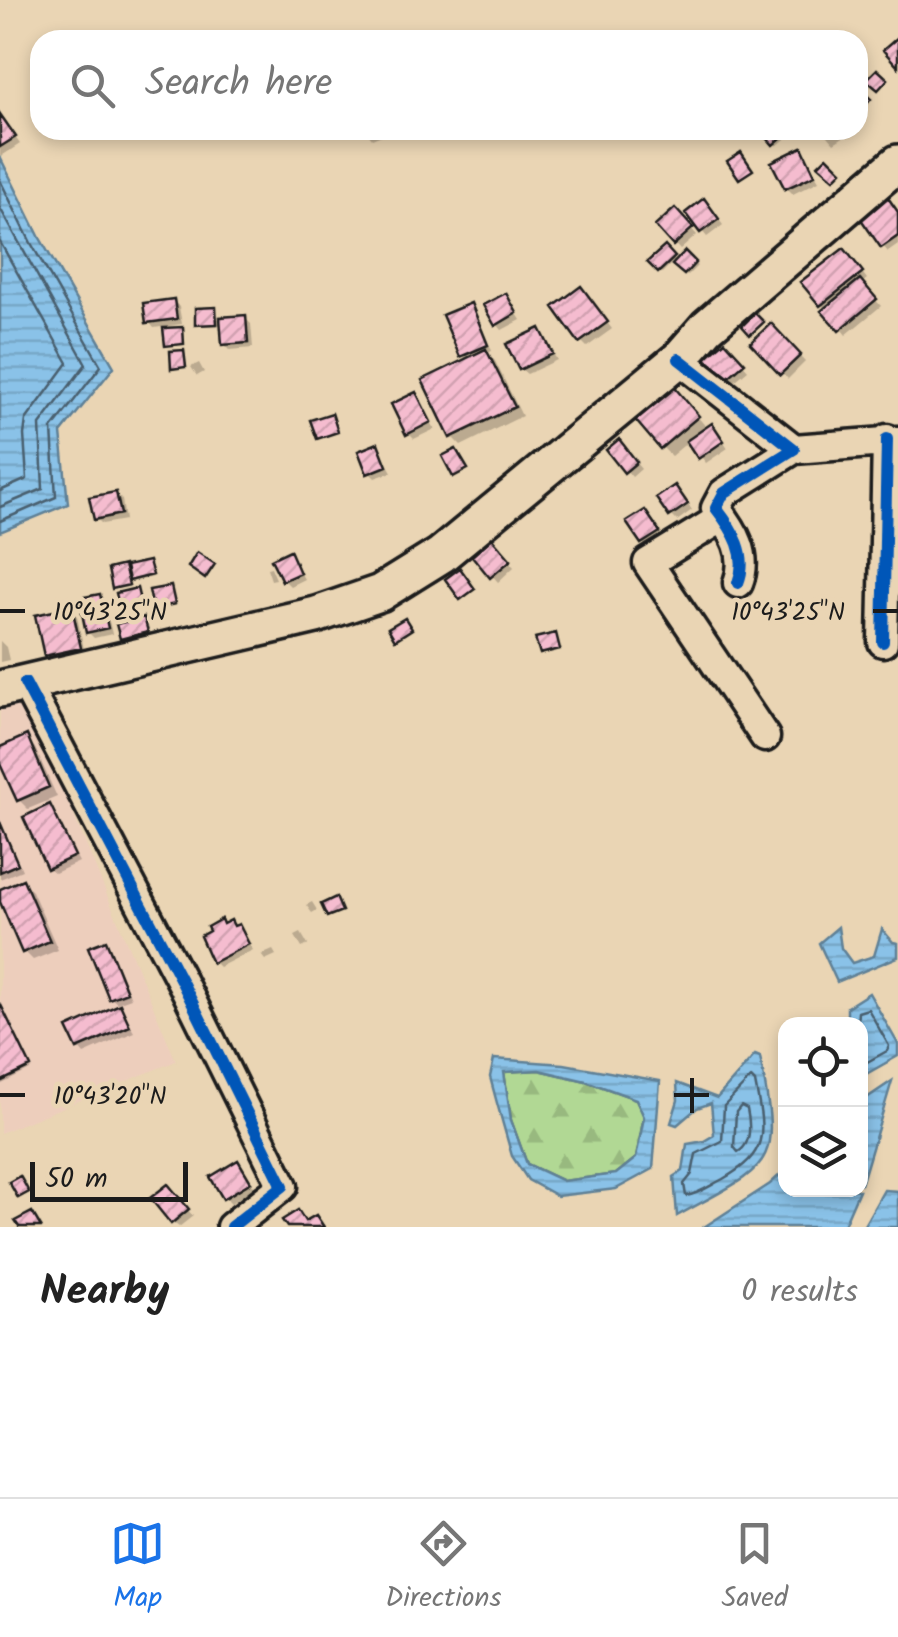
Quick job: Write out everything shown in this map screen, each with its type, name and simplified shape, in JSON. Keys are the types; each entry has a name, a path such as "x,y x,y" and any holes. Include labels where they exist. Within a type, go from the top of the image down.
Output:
{"main road":[{"path":"13,686 316,615 380,592 441,555 679,359 707,327 898,163"}],"street":[{"path":"679,359 794,449"},
{"path":"738,583 744,566 742,550 716,508 724,493 794,449 893,440 883,642"},
{"path":"723,517 648,563 765,737"},
{"path":"13,686 182,982 283,1186 231,1227"}],"shaded area":[{"path":"20,686 176,1061 0,1133 0,694"}],"green space":[{"path":"539,1070 636,1099 644,1116 636,1158 616,1174 563,1181 527,1164 511,1120 504,1072"}],"water":[{"path":"0,157 40,238 114,367 61,433 68,504 0,532"},
{"path":"838,927 841,948 852,963 874,956 882,929 898,943 898,957 837,982 819,943"},
{"path":"869,993 898,1044 898,1056 868,1073 868,1017 847,1017 847,1007"},
{"path":"755,1055 760,1057 770,1122 763,1159 734,1185 677,1216 674,1177 683,1171 687,1144 714,1135 711,1103 697,1108 677,1125 671,1123 678,1100 677,1083 717,1098"},
{"path":"494,1059 564,1064 660,1081 653,1169 616,1189 557,1196 528,1180 512,1156 490,1077","holes":["539,1070 636,1099 644,1117 636,1158 616,1174 563,1181 527,1164 511,1120 504,1072"]},
{"path":"892,1081 868,1162 868,1107 868,1097"},
{"path":"778,1177 778,1197 856,1197 843,1227 704,1227"},
{"path":"884,1190 898,1191 898,1227 863,1227"}],"building":[{"path":"898,37 898,67 883,50"},
{"path":"877,69 888,79 878,90 868,78"},
{"path":"0,114 16,137 0,147"},
{"path":"802,147 815,175 785,189 771,162"},
{"path":"741,152 753,170 739,179 727,161"},
{"path":"827,156 842,171 834,179 818,165"},
{"path":"884,192 898,212 898,236 881,248 856,212"},
{"path":"704,198 719,219 700,233 685,213"},
{"path":"675,208 693,228 673,246 655,226"},
{"path":"665,246 675,257 658,273 647,262"},
{"path":"844,248 863,272 820,306 800,282"},
{"path":"685,251 696,262 684,275 672,265"},
{"path":"860,279 877,299 839,331 821,311"},
{"path":"581,286 608,322 579,343 553,307"},
{"path":"506,293 517,313 495,326 483,305"},
{"path":"174,299 177,319 146,323 143,303"},
{"path":"471,303 488,345 460,357 442,315"},
{"path":"216,307 217,324 195,325 195,308"},
{"path":"755,313 764,322 750,335 742,326"},
{"path":"246,315 248,343 222,345 220,317"},
{"path":"771,323 801,355 780,375 750,343"},
{"path":"183,327 184,344 165,346 163,328"},
{"path":"540,328 553,354 519,370 506,344"},
{"path":"725,341 745,363 717,387 698,364"},
{"path":"486,349 515,407 450,438 422,380"},
{"path":"184,350 186,367 171,369 170,351"},
{"path":"670,382 699,416 660,449 631,415"},
{"path":"416,392 431,422 406,435 391,404"},
{"path":"332,413 338,432 317,439 310,420"},
{"path":"712,423 724,441 698,459 686,441"},
{"path":"619,439 637,462 624,473 606,450"},
{"path":"378,443 387,466 367,474 358,451"},
{"path":"456,449 468,469 453,477 442,456"},
{"path":"675,485 688,504 669,517 656,498"},
{"path":"116,492 121,514 94,520 89,497"},
{"path":"645,510 660,532 641,544 626,522"},
{"path":"492,538 511,560 490,578 472,556"},
{"path":"290,550 300,573 282,581 271,559"},
{"path":"197,552 215,564 205,579 188,567"},
{"path":"149,561 153,575 129,581 126,566"},
{"path":"124,565 129,585 112,589 108,569"},
{"path":"460,568 475,589 460,600 445,579"},
{"path":"171,586 175,604 153,609 149,590"},
{"path":"137,588 141,605 120,610 116,593"},
{"path":"100,594 108,628 86,633 79,598"},
{"path":"72,607 81,648 44,656 35,615"},
{"path":"144,617 148,632 120,639 116,624"},
{"path":"405,618 412,629 395,640 388,628"},
{"path":"556,633 560,649 540,654 535,638"},
{"path":"27,735 49,787 17,801 0,764 0,747"},
{"path":"50,804 75,856 47,869 23,817"},
{"path":"0,822 18,864 0,872"},
{"path":"23,879 50,941 22,953 0,902 0,889"},
{"path":"336,897 342,911 327,917 321,904"},
{"path":"221,919 223,924 231,920 234,926 239,924 249,944 212,963 200,936"},
{"path":"106,940 127,992 109,999 88,947"},
{"path":"0,1003 31,1067 0,1082"},
{"path":"120,1004 130,1026 77,1049 67,1028"},
{"path":"238,1160 251,1182 223,1199 210,1177"},
{"path":"20,1176 29,1192 18,1198 9,1182"},
{"path":"168,1184 189,1209 171,1224 150,1198"},
{"path":"298,1210 305,1221 316,1215 324,1227 287,1227 282,1220"},
{"path":"32,1212 41,1227 19,1227 15,1221"}],"cycle path":[{"path":"679,359 794,449 724,493 716,508 729,525 741,553 738,583"},
{"path":"883,642 887,439"},
{"path":"25,683 182,982 283,1186 231,1227"}]}
